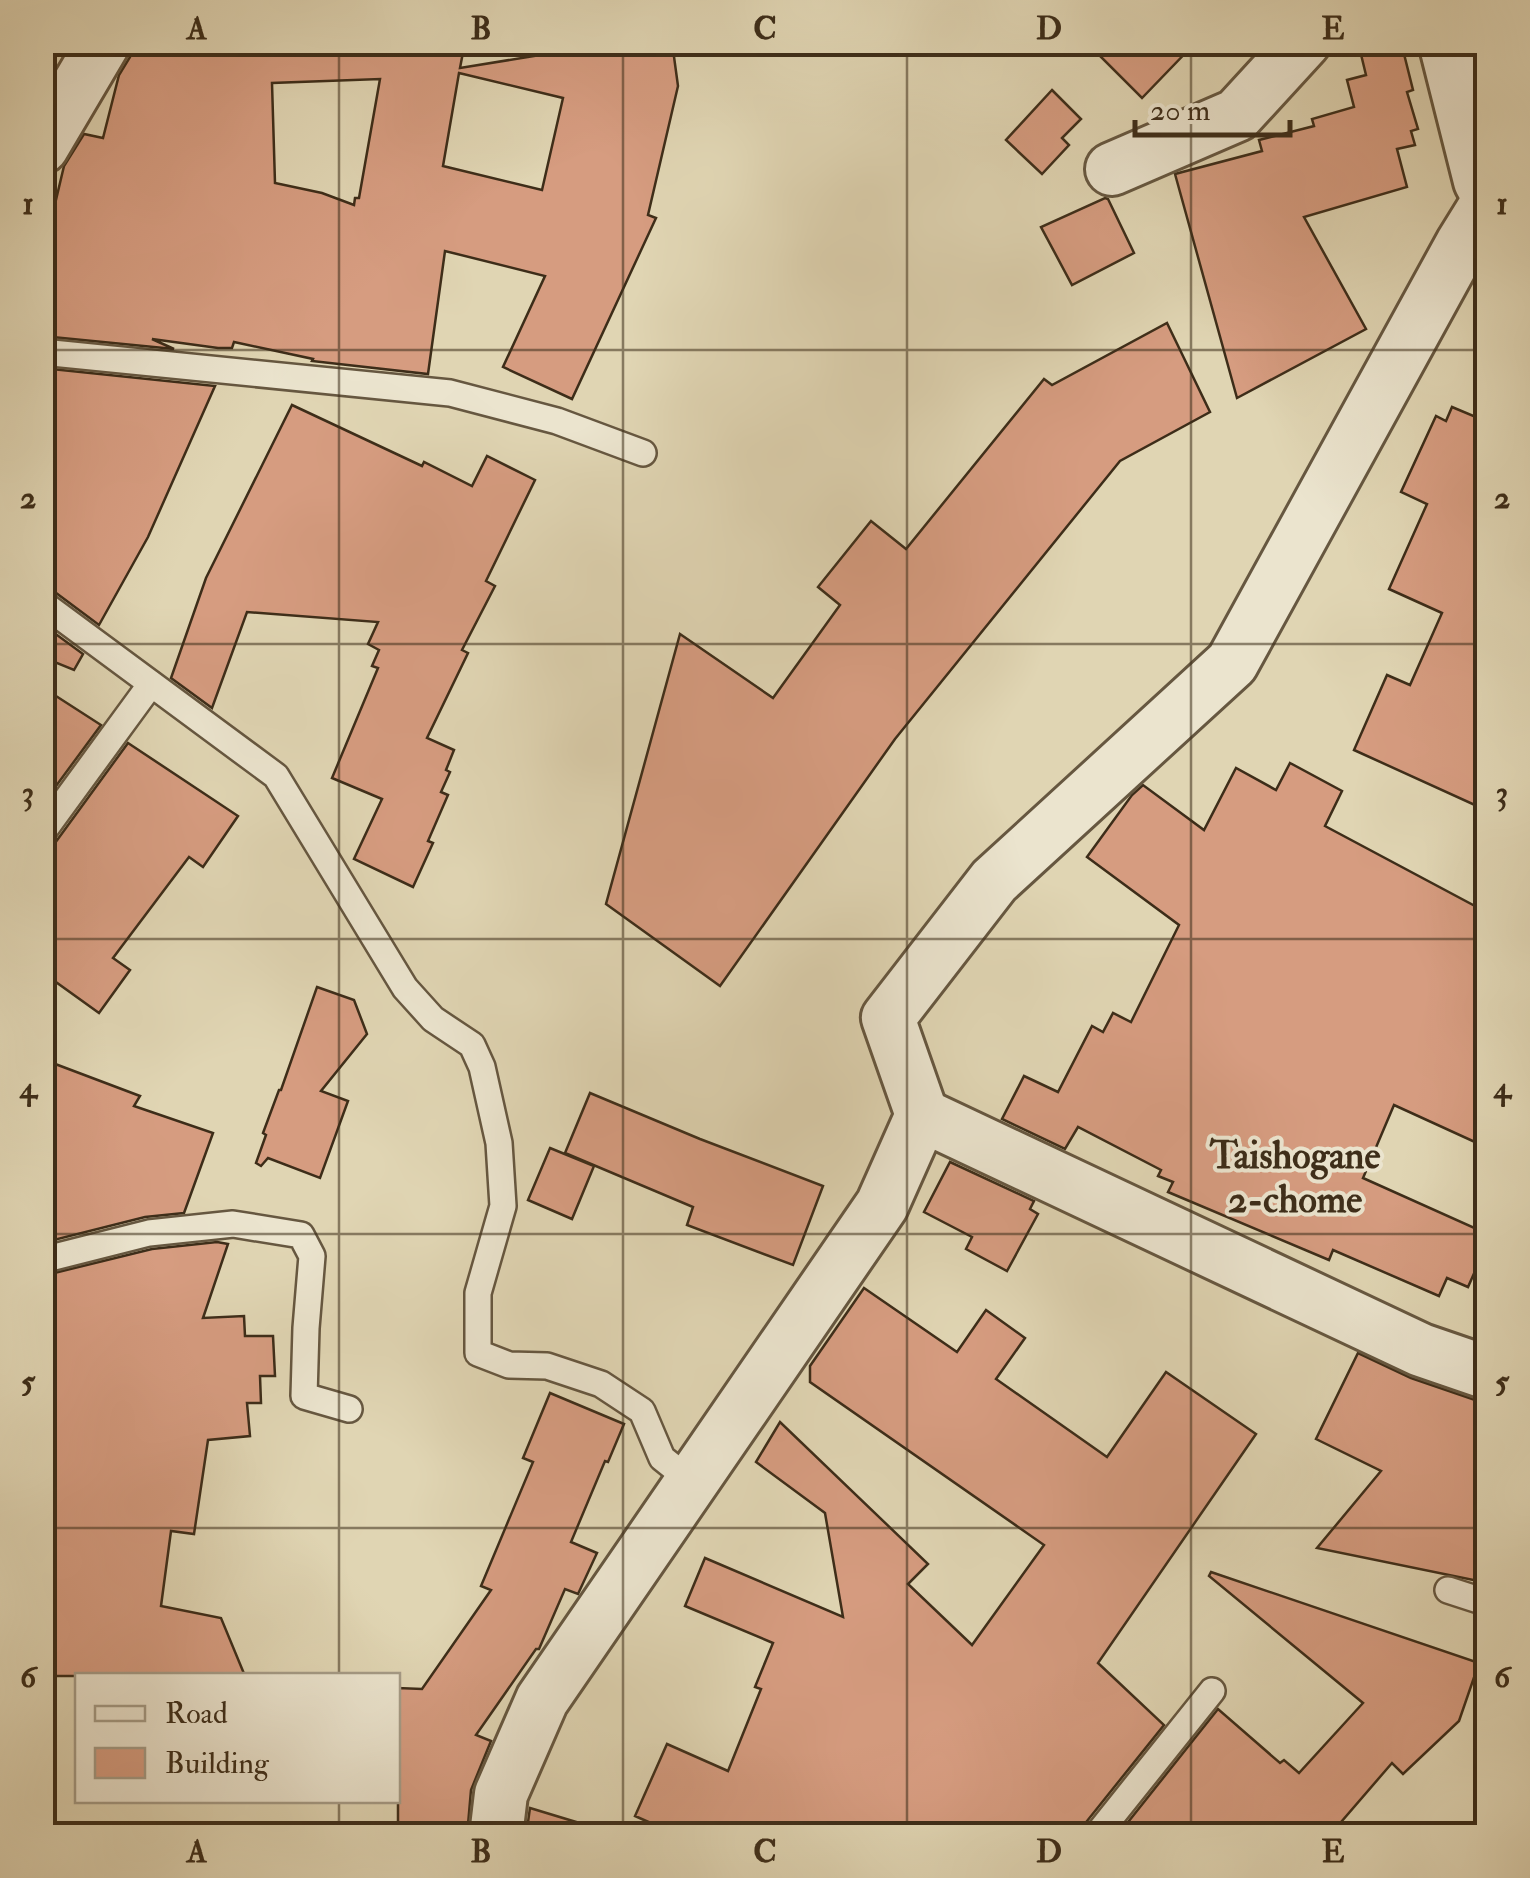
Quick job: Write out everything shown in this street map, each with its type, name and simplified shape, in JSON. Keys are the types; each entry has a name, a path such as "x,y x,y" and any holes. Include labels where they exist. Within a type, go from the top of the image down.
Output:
{"street":[{"path":"42,147 58,95 104,42"},
{"path":"1112,169 1237,115 1304,42"},
{"path":"496,1836 502,1794 542,1700 882,1205 922,1114 888,1018 994,881 1232,664 1488,199 1480,182 1445,42"},
{"path":"922,1114 1420,1350 1488,1372"}],"lane":[{"path":"42,352 450,393 557,421 643,454"},
{"path":"42,604 276,776 405,988 432,1020 472,1045 482,1067 499,1143 503,1206 478,1292 478,1353 509,1364 547,1366 601,1384 642,1412 662,1458 692,1482"},
{"path":"42,833 151,684"},
{"path":"42,1260 149,1234 233,1224 301,1235 312,1256 304,1396 349,1409"},
{"path":"1448,1590 1488,1604"},
{"path":"1096,1836 1212,1691"}],"building":[{"path":"134,42 170,42 206,52 209,42 465,42 460,68 620,42 672,42 678,86 648,215 656,218 572,399 503,367 545,276 445,251 428,374 312,361 234,342 232,348 218,348 152,339 174,349 42,336 42,259 64,166 84,134 103,138 119,75","holes":["459,73 563,98 542,190 443,166","380,79 359,198 355,198 354,205 275,183 272,83"]},
{"path":"1086,42 1196,42 1142,98"},
{"path":"1358,42 1401,42 1413,90 1407,92 1418,129 1411,131 1415,145 1397,149 1407,187 1304,217 1366,329 1237,398 1175,174 1262,151 1259,140 1314,126 1312,119 1354,107 1347,80 1366,75"},
{"path":"1052,90 1081,119 1062,138 1069,145 1042,174 1006,140"},
{"path":"1105,198 1134,253 1072,285 1041,227"},
{"path":"1167,323 1210,412 1120,461 895,739 720,986 606,904 680,634 773,698 840,605 818,587 871,521 906,549 1044,379 1052,385"},
{"path":"42,368 215,386 148,537 99,625 52,590 42,587"},
{"path":"292,405 472,486 487,456 535,480 486,581 495,586 462,650 468,653 427,738 454,750 441,792 448,795 428,841 433,843 413,887 354,859 382,799 332,778 378,668 372,666 379,650 368,644 378,622 247,612 212,708 171,678 206,578"},
{"path":"1452,407 1488,422 1488,811 1354,750 1387,675 1410,685 1442,613 1389,589 1427,504 1401,492 1436,416 1446,421"},
{"path":"42,624 83,654 74,670 42,657"},
{"path":"42,687 101,725 42,805"},
{"path":"128,743 238,816 203,867 189,857 113,958 130,970 99,1013 42,972 42,849 55,843"},
{"path":"1290,763 1342,791 1325,826 1488,913 1488,1148 1394,1105 1363,1178 1488,1234 1468,1287 1447,1278 1439,1296 1333,1250 1329,1260 1168,1192 1173,1182 1158,1176 1161,1170 1078,1127 1065,1149 1002,1119 1024,1076 1058,1092 1092,1026 1103,1032 1113,1013 1131,1022 1179,925 1087,857 1132,795 1143,785 1204,830 1236,768 1276,790"},
{"path":"317,987 354,1000 367,1034 321,1091 348,1101 320,1178 268,1158 261,1166 256,1163 266,1135 263,1133"},
{"path":"42,1059 140,1096 134,1106 213,1133 184,1213 145,1217 42,1243"},
{"path":"590,1093 823,1186 793,1265 687,1225 693,1207 565,1153"},
{"path":"550,1148 594,1166 572,1219 528,1200"},
{"path":"950,1162 1034,1201 1030,1209 1038,1214 1007,1271 966,1249 972,1237 924,1212"},
{"path":"228,1244 203,1318 244,1316 245,1336 273,1336 275,1376 260,1376 261,1403 247,1403 250,1436 208,1440 194,1534 171,1531 161,1606 221,1618 244,1673 42,1676 42,1276 152,1249"},
{"path":"864,1288 957,1352 986,1310 1025,1338 996,1379 1107,1457 1166,1372 1256,1434 1098,1663 1164,1725 1083,1826 1080,1836 680,1836 635,1816 667,1744 728,1771 761,1689 755,1687 773,1643 685,1606 705,1558 843,1617 825,1513 756,1462 780,1422 928,1564 908,1584 972,1645 1044,1545 810,1382 810,1366"},
{"path":"1358,1353 1411,1378 1488,1402 1488,1583 1317,1548 1381,1471 1316,1439"},
{"path":"550,1393 624,1424 571,1542 597,1553 578,1594 565,1589 539,1649 476,1735 491,1741 471,1790 467,1836 398,1836 400,1688 422,1689 491,1590 481,1586 533,1462 523,1458"},
{"path":"1211,1572 1479,1663 1459,1721 1403,1774 1392,1763 1329,1836 1117,1836 1218,1709 1280,1763 1284,1760 1299,1773 1363,1703 1209,1576"},
{"path":"530,1808 586,1825 585,1836 526,1836"}],"district":[{"name":"Taishogane 2-chome","path":"1295,1178"}]}
